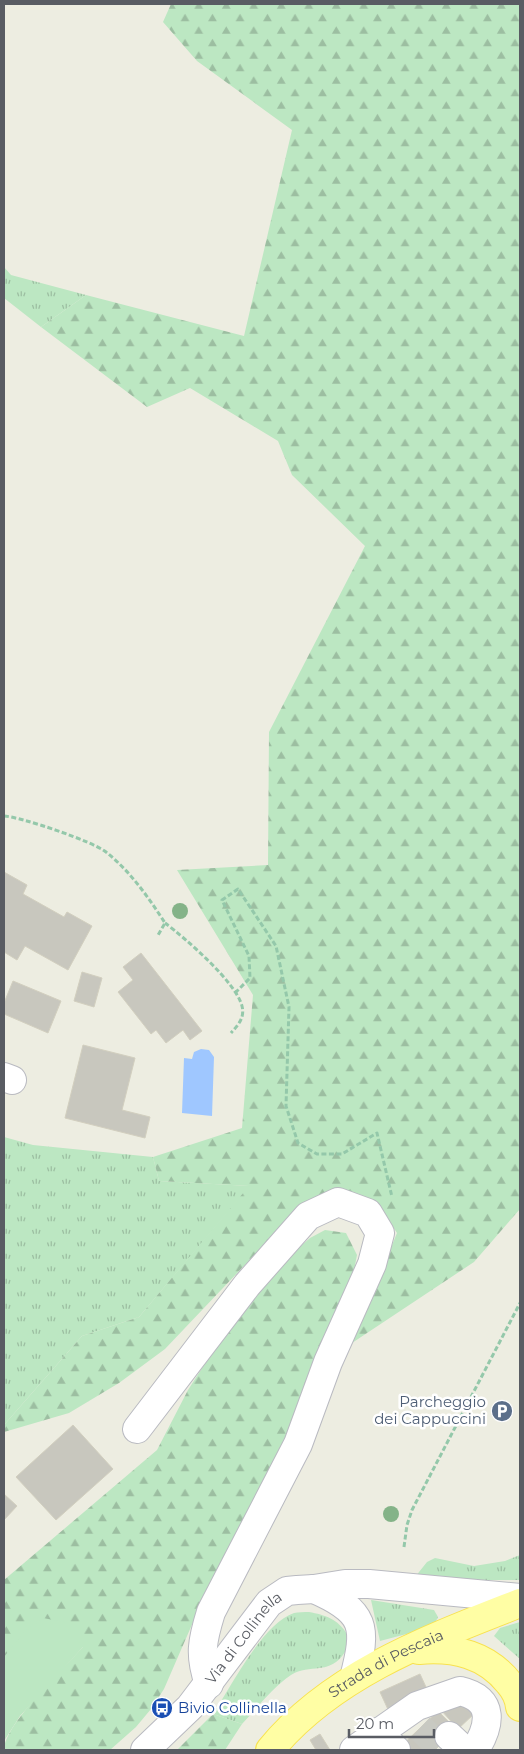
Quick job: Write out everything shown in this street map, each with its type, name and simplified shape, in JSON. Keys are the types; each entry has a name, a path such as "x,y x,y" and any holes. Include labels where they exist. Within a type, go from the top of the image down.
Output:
{"main road":[{"name":"Strada di Pescaia","path":"276,1747 319,1703 354,1678 468,1623 520,1603"},
{"path":"468,1623 481,1633 508,1664 518,1685 520,1707"},
{"path":"407,1651 441,1648 472,1655 495,1668 505,1678 520,1699"}],"street":[{"path":"137,1429 246,1285 308,1216 338,1202 368,1213 380,1233 372,1264 328,1362 298,1444 211,1612 202,1639 201,1654 209,1684"},
{"name":"Via di Collinella","path":"144,1750 176,1722 209,1684 269,1603 288,1592 345,1584 520,1598"},
{"path":"314,1589 341,1602 360,1624 363,1638 354,1678"},
{"name":"Via di Collinella","path":"414,1589 468,1623"},
{"path":"354,1750 420,1733 452,1692 460,1691 472,1695 483,1704 488,1718 485,1732 475,1750"}],"path":[{"path":"4,816 57,830 105,851 146,894 165,923 183,936 235,993 242,1006 242,1020 231,1034"},
{"path":"235,993 250,978 249,956 222,900 238,889 276,946 288,1008 286,1106 298,1143 316,1154 342,1154 377,1133 395,1208 380,1233"},
{"path":"157,937 165,923"},
{"path":"404,1547 406,1525 412,1510 520,1303"}],"green space":[{"path":"171,4 520,4 520,1209 474,1262 352,1343 397,1233 376,1201 338,1191 299,1208 165,1349 119,1383 69,1413 4,1432 4,1425 82,1336 139,1317 249,1186 159,1181 153,1157 242,1128 253,995 177,870 268,865 269,732 365,546 292,475 278,441 190,388 147,407 41,327 86,295 244,336 292,130 197,61 163,22"},
{"path":"4,267 11,275 86,295 41,327 4,298"},
{"path":"4,1137 33,1145 153,1157 159,1181 250,1186 139,1317 82,1336 4,1425"},
{"path":"325,1230 346,1233 357,1255 351,1286 293,1423 207,1590 164,1689 136,1727 110,1750 4,1750 7,1739 24,1712 83,1647 4,1657 4,1580 157,1450 188,1390 229,1326 286,1259 310,1238"},
{"path":"520,1555 520,1580 421,1580 415,1577 427,1562 435,1558 474,1566 505,1561"},
{"path":"371,1600 434,1610 438,1617 433,1627 380,1641"},
{"path":"309,1612 335,1621 347,1634 348,1645 339,1659 326,1667 305,1670 291,1675 242,1724 213,1714 248,1658 270,1630 282,1619 294,1613"},
{"path":"43,1618 64,1622 83,1647 20,1716 4,1741 4,1657 24,1632"},
{"path":"520,1622 520,1659 494,1636 500,1628"},
{"path":"213,1714 242,1724 225,1750 177,1750"}],"water":[{"path":"201,1049 209,1050 214,1057 212,1116 182,1113 184,1058 192,1059 194,1052"}],"building":[{"path":"4,872 27,885 23,894 64,917 67,912 92,926 68,970 25,946 17,960 4,952"},
{"path":"141,953 202,1031 190,1040 183,1030 166,1043 156,1030 151,1034 118,992 133,980 123,967"},
{"path":"82,972 102,978 94,1007 74,1001"},
{"path":"13,981 61,1001 48,1033 4,1014 4,1003"},
{"path":"83,1045 135,1058 122,1110 150,1117 145,1138 65,1118"},
{"path":"73,1425 113,1469 56,1520 16,1477"},
{"path":"4,1494 17,1506 4,1520"},
{"path":"420,1674 431,1698 391,1716 380,1692"},
{"path":"458,1695 475,1713 458,1729 441,1710"},
{"path":"438,1711 456,1729 435,1750 397,1750"},
{"path":"320,1734 330,1750 316,1750 310,1740"}],"tunnel":[{"path":"420,1728 439,1746"}],"place":[{"name":"Parcheggio dei Cappuccini","path":"502,1411"},
{"name":"Bivio Collinella","path":"162,1708"}]}
